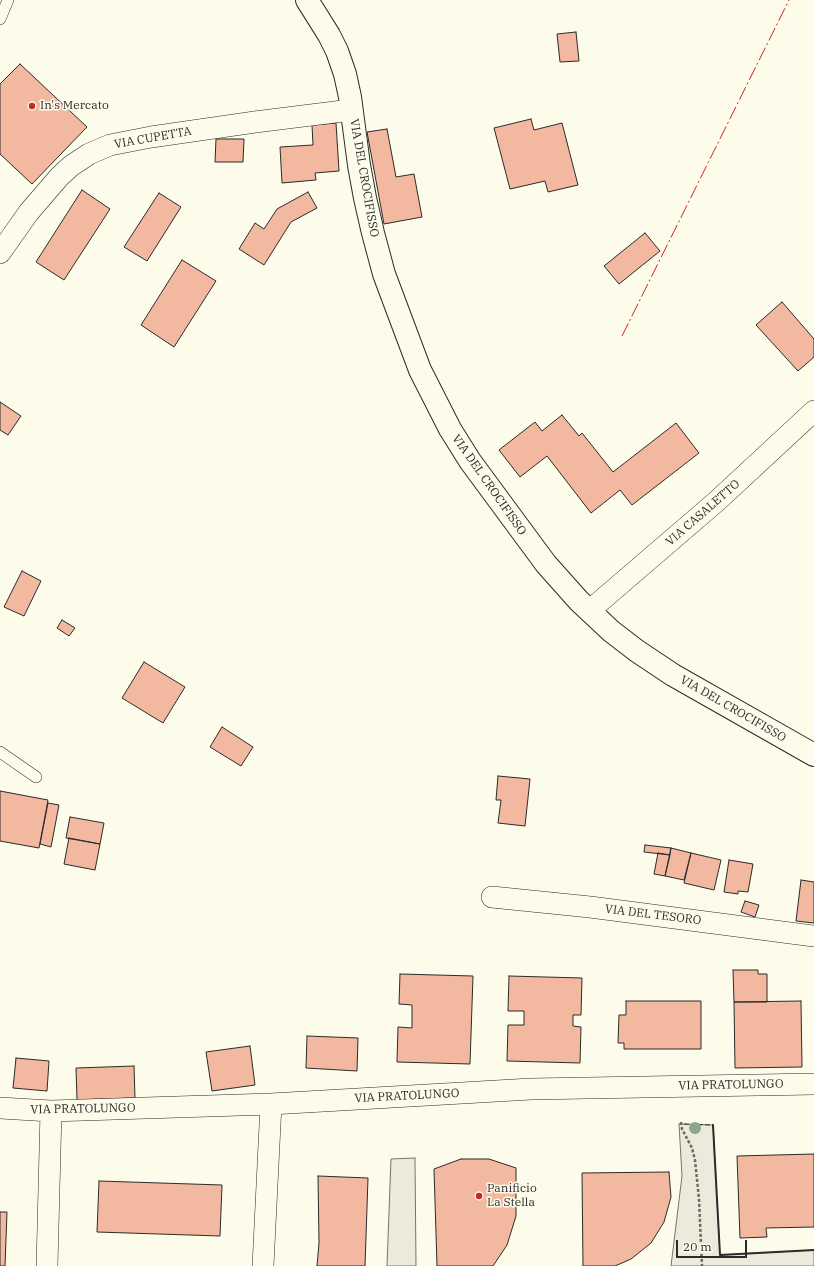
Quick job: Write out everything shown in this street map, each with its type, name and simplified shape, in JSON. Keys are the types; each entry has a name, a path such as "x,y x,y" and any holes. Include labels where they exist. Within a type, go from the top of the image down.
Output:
{"street":[{"name":"VIA DEL CROCIFISSO","path":"307,0 329,35 337,51 345,74 361,178 384,274 410,345 431,393 453,434 482,479 546,564 589,611 624,642 649,660 814,755"},
{"name":"VIA CUPETTA","path":"0,253 29,212 60,176 71,166 89,154 110,145 151,137 247,123 351,110"},
{"name":"VIA CASALETTO","path":"589,611 717,501 814,411"},
{"name":"VIA DEL TESORO","path":"492,897 590,907 814,936"},
{"name":"VIA PRATOLUNGO","path":"0,1108 51,1111 271,1104 531,1089 814,1084"},
{"path":"263,1266 271,1104"},
{"path":"47,1266 51,1111"}],"lane":[{"path":"0,20 8,0"},
{"path":"0,752 36,777"}],"path":[{"path":"681,1122 683,1133 692,1148 695,1160 702,1266"}],"shaded area":[{"path":"679,1124 713,1125 720,1255 814,1250 814,1266 671,1266 682,1176"},
{"path":"415,1158 416,1266 387,1266 391,1159"}],"building":[{"path":"576,32 579,61 560,62 557,34"},
{"name":"In's Mercato","path":"20,64 87,127 32,184 0,154 0,84"},
{"path":"531,119 534,130 562,123 578,185 548,192 545,181 510,189 494,128"},
{"path":"336,123 339,171 315,173 316,180 282,183 280,147 313,145 312,125"},
{"path":"387,129 396,177 414,174 422,217 384,224 367,132"},
{"path":"216,139 244,139 243,162 215,162"},
{"path":"82,190 110,209 64,280 36,262"},
{"path":"308,192 317,208 291,222 264,265 239,249 255,223 264,229 277,209"},
{"path":"159,193 181,207 147,261 124,247"},
{"path":"645,233 660,251 619,284 604,266"},
{"path":"182,260 216,281 174,347 141,325"},
{"path":"782,302 814,339 814,357 798,371 756,325"},
{"path":"0,402 21,416 8,435 0,430"},
{"path":"562,415 579,436 582,433 613,472 676,423 699,453 632,505 620,490 591,513 547,456 520,477 499,450 535,422 542,431"},
{"path":"22,571 41,581 24,616 4,607"},
{"path":"62,620 75,628 69,636 57,628"},
{"path":"144,662 185,687 163,723 122,698"},
{"path":"222,727 253,747 241,766 210,747"},
{"path":"498,776 530,779 525,826 498,823 501,800 496,800"},
{"path":"0,791 48,800 39,848 0,841"},
{"path":"48,803 59,805 51,847 40,844"},
{"path":"70,817 104,823 100,844 66,838"},
{"path":"69,838 100,844 95,870 64,864"},
{"path":"645,845 671,848 670,855 644,852"},
{"path":"671,848 691,853 684,880 665,876"},
{"path":"658,853 670,855 665,876 654,874"},
{"path":"691,853 721,860 714,890 684,883"},
{"path":"729,860 753,864 748,892 738,891 738,894 724,892"},
{"path":"801,880 814,882 814,923 796,921"},
{"path":"745,901 759,905 755,917 741,912"},
{"path":"733,970 758,970 758,974 767,974 767,1002 734,1002"},
{"path":"400,974 473,976 470,1064 397,1062 398,1027 412,1028 412,1005 399,1004"},
{"path":"509,976 582,978 581,1015 573,1015 573,1026 581,1027 580,1063 507,1061 508,1025 524,1025 524,1011 508,1011"},
{"path":"626,1001 701,1001 701,1049 624,1049 624,1043 618,1043 619,1015 626,1015"},
{"path":"801,1001 802,1067 735,1068 734,1002"},
{"path":"307,1036 358,1038 357,1071 306,1068"},
{"path":"250,1046 255,1085 212,1091 206,1052"},
{"path":"16,1058 49,1061 47,1091 13,1088"},
{"path":"134,1066 135,1098 77,1100 76,1068"},
{"path":"814,1154 814,1227 766,1228 767,1237 740,1238 737,1156"},
{"path":"461,1159 489,1159 516,1168 516,1216 507,1245 493,1266 437,1266 434,1169"},
{"path":"669,1172 671,1197 664,1222 651,1243 631,1259 615,1266 583,1266 582,1173"},
{"path":"318,1176 368,1178 365,1266 317,1266 319,1243"},
{"path":"99,1181 222,1185 220,1236 97,1232"},
{"path":"0,1212 7,1212 5,1266 0,1266"}],"fence":[{"path":"684,1124 713,1125"}],"wall":[{"path":"713,1125 720,1255 814,1250"}],"power":[{"path":"622,336 789,0"}],"place":[{"name":"In's Mercato","path":"32,106"},
{"name":"Panificio La Stella","path":"479,1196"}]}
